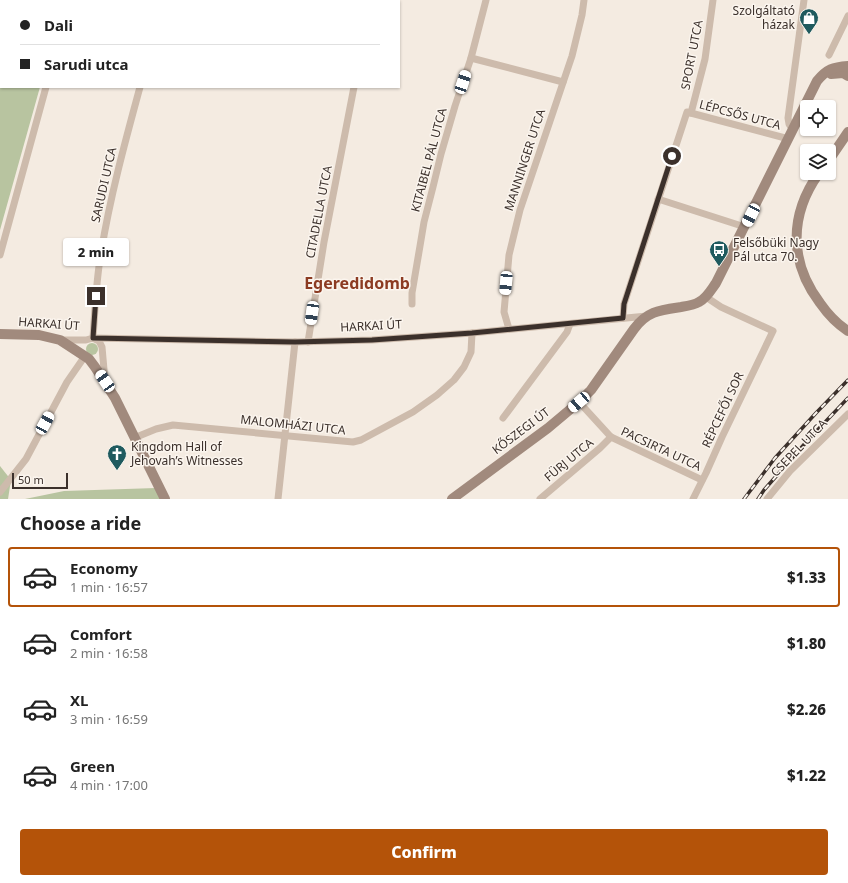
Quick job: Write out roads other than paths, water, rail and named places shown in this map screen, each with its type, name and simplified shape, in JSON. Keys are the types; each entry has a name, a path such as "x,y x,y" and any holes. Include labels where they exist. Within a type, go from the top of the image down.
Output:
{"main road":[{"path":"706,297 716,284 815,86 823,74 830,69 848,66"},
{"path":"823,74 843,74 848,76"},
{"path":"836,150 847,134"},
{"path":"814,180 803,201 798,218 796,232 800,265 813,294 832,317 848,331"},
{"name":"KŐSZEGI ÚT","path":"452,499 548,428 579,402 591,390 639,322 657,311 699,303 706,297"},
{"name":"HARKAI ÚT","path":"0,334 39,335 60,340"},
{"path":"60,340 86,357 105,381 115,398 165,499"}],"street":[{"name":"KITAIBEL PÁL UTCA","path":"412,304 412,293 423,228 441,154 471,58 486,0"},
{"name":"MANNINGER UTCA","path":"509,329 504,312 509,255 520,210 572,56 584,0"},
{"name":"SPORT UTCA","path":"623,318 624,304 658,199 689,113 705,59 713,0"},
{"path":"791,134 788,118 804,0"},
{"path":"829,55 848,16"},
{"path":"471,58 563,82"},
{"path":"0,255 46,88"},
{"name":"SARUDI UTCA","path":"86,357 81,348 82,345 89,339 103,238 121,158 140,88"},
{"name":"CITADELLA UTCA","path":"308,342 324,242 354,88"},
{"name":"LÉPCSŐS UTCA","path":"689,113 791,134"},
{"path":"658,199 745,227"},
{"name":"RÉPCEFŐI SOR","path":"693,499 773,331 721,307 706,297"},
{"name":"HARKAI ÚT","path":"60,340 89,339 295,342 372,340 472,333 647,316"},
{"path":"503,418 566,332 570,324"},
{"name":"MALOMHÁZI UTCA","path":"134,438 156,429 173,425 353,442 361,440 413,412 437,395 454,380 464,367 471,352 472,333"},
{"path":"89,339 96,339 101,344 105,381"},
{"path":"278,499 295,342"},
{"path":"0,492 26,459 67,382 86,357 92,359 98,356 102,351"},
{"name":"PACSIRTA UTCA","path":"579,402 611,437 702,480"},
{"name":"CSEPEL UTCA","path":"767,499 790,471 848,414"},
{"name":"FÜRJ UTCA","path":"540,499 611,437"}],"railway":[{"path":"744,499 775,458 848,380"},
{"path":"758,499 764,490 808,440 848,398"}],"place":[{"name":"Szolgáltató házak","path":"809,35"},
{"name":"Felsőbüki Nagy Pál utca 70.","path":"719,267"},
{"name":"Kingdom Hall of Jehovah’s Witnesses","path":"117,471"}],"district":[{"name":"Egeredidomb","path":"357,283"}]}
